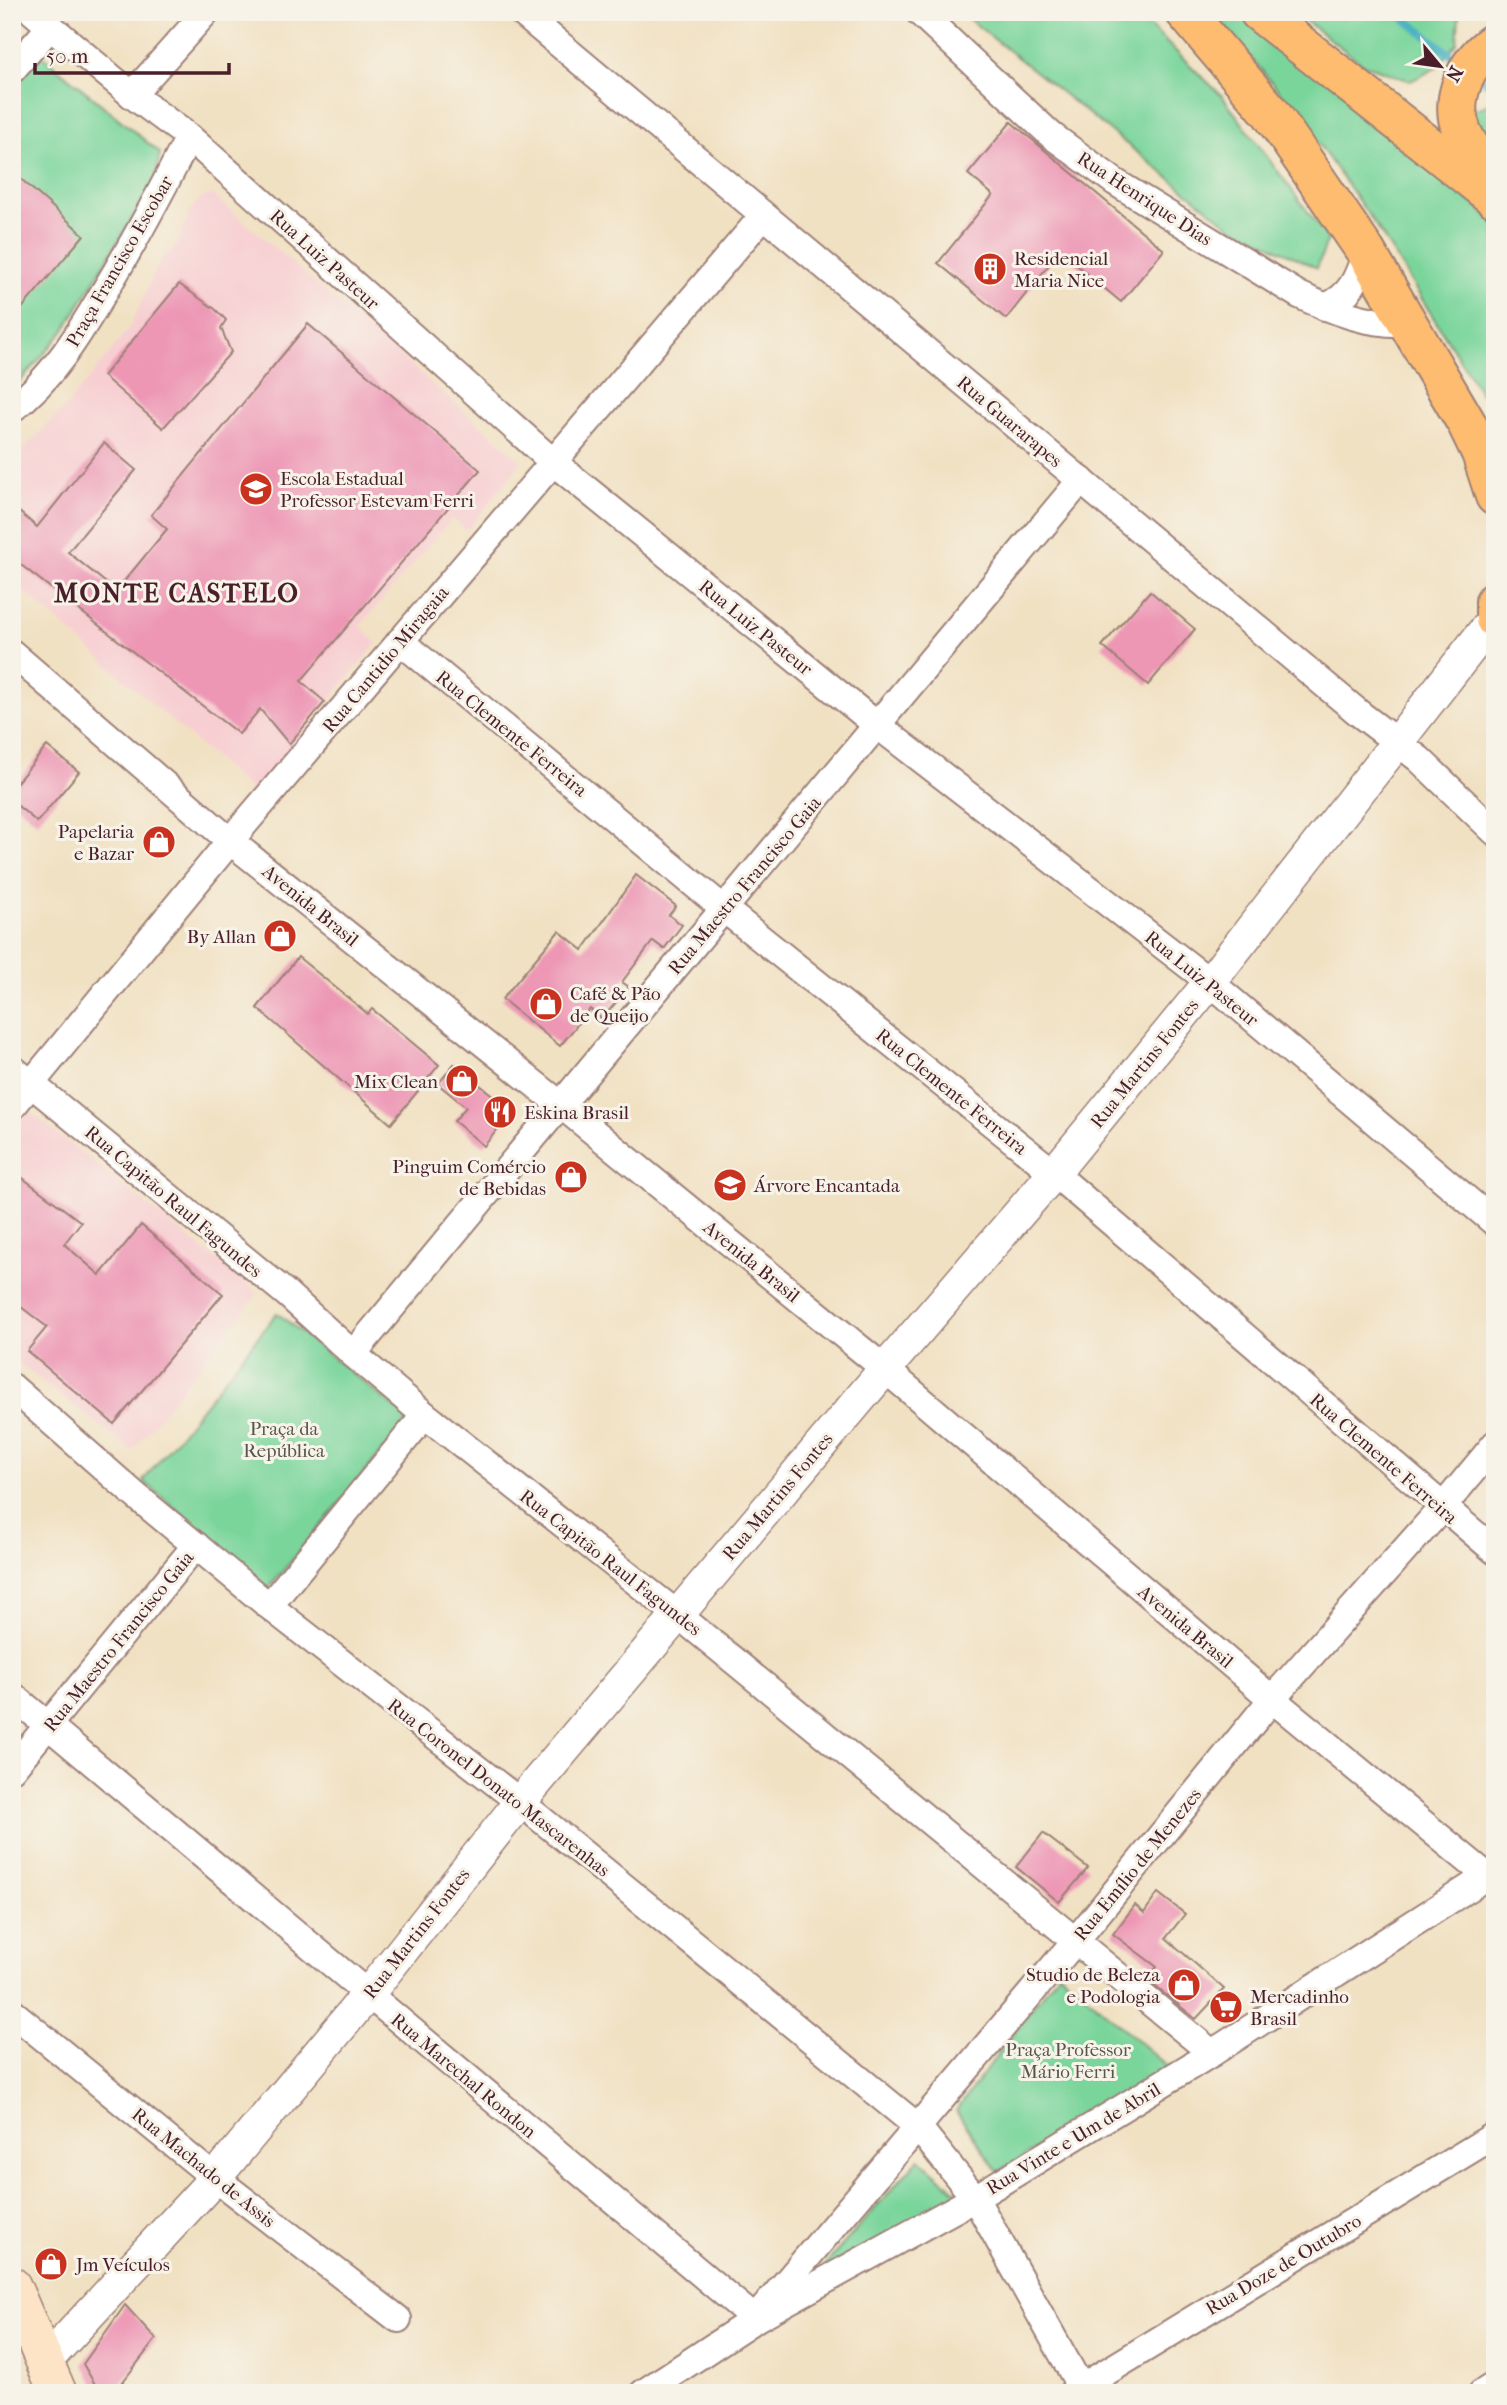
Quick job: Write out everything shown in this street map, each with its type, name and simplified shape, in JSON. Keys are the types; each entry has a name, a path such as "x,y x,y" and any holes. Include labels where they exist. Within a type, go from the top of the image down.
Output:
{"highway":[{"path":"1185,12 1271,113 1366,252 1467,424 1481,453 1495,494"},
{"path":"1259,12 1495,198"},
{"path":"1495,42 1487,47 1468,69 1461,80 1459,93 1462,132 1495,182"}],"main road":[{"path":"12,2286 52,2377"}],"street":[{"path":"132,95 206,12"},
{"name":"Rua Guararapes","path":"522,12 763,216 1419,759 1495,832"},
{"name":"Rua Henrique Dias","path":"919,12 1051,135 1115,182 1268,277 1325,307 1385,324 1406,323"},
{"path":"12,69 42,19"},
{"name":"Rua Luiz Pasteur","path":"42,19 132,95 189,137 553,461 877,725 1210,982 1495,1223"},
{"name":"Praça Francisco Escobar","path":"12,409 28,397 75,341 143,227 189,137"},
{"name":"Rua Cantidio Miragaia","path":"12,1107 22,1076 230,841 763,216"},
{"path":"1325,307 1336,303 1349,291 1359,274 1366,252"},
{"name":"Rua Maestro Francisco Gaia","path":"353,1354 1081,480"},
{"name":"Rua Martins Fontes","path":"52,2377 368,1994 520,1802 884,1369 1054,1173 1210,982 1494,614"},
{"name":"Rua Clemente Ferreira","path":"400,641 724,909 1054,1173 1495,1551"},
{"name":"Avenida Brasil","path":"12,653 230,841 561,1105 884,1369 1272,1699 1491,1873"},
{"name":"Rua Capitão Raul Fagundes","path":"22,1076 287,1294 425,1415 677,1614 1212,2053"},
{"name":"Rua Coronel Donato Mascarenhas","path":"12,1387 135,1495 269,1606 520,1802 918,2127 975,2198 1079,2391"},
{"path":"269,1606 425,1415"},
{"name":"Rua Emílio de Menezes","path":"755,2319 1076,1940 1272,1699 1442,1508 1495,1444"},
{"name":"Rua Maestro Francisco Gaia","path":"12,1769 196,1545"},
{"name":"Rua Marechal Rondon","path":"12,1695 755,2319"},
{"name":"Rua Vinte e Um de Abril","path":"643,2393 755,2319 975,2198 1212,2053 1491,1873"},
{"name":"Rua Machado de Assis","path":"12,2012 215,2178 398,2319"},
{"name":"Rua Doze de Outubro","path":"1079,2391 1495,2135"},
{"path":"1482,2393 1495,2385"}],"shaded area":[{"name":"Escola Estadual Professor Estevam Ferri","path":"212,194 522,461 467,531 452,518 360,626 377,643 253,792 12,581 12,461 70,402 130,327 161,259 176,246 190,210 200,199"},
{"path":"29,1111 258,1293 132,1451 12,1357 12,1131"}],"green space":[{"path":"960,12 1135,12 1222,96 1328,239 1317,268 1230,226"},
{"path":"1212,12 1236,12 1267,34 1386,123 1495,223 1495,416 1377,227 1291,105"},
{"path":"1294,12 1457,12 1457,43 1436,68 1411,81 1363,64"},
{"path":"39,53 160,153 155,180 64,331 12,391 12,84"},
{"path":"1495,93 1495,176 1443,120 1485,106"},
{"name":"Praça da República","path":"277,1313 409,1419 269,1588 143,1481"},
{"name":"Praça Professor Mário Ferri","path":"1059,1972 1170,2069 998,2172 956,2111"},
{"path":"919,2159 963,2197 816,2275"}],"building":[{"path":"1011,122 1164,250 1121,302 1060,251 1006,319 938,263 993,195 968,174"},
{"path":"12,171 84,235 12,320"},
{"path":"179,284 226,320 221,328 231,352 163,428 103,376"},
{"path":"308,324 480,470 301,681 325,702 289,744 260,709 239,734 12,558 12,506 37,527 104,443 136,470 68,552 116,591 167,529 151,515"},
{"path":"1150,591 1195,629 1148,685 1102,646"},
{"path":"47,746 79,772 37,822 12,801 12,788"},
{"path":"636,875 676,906 669,915 682,925 664,949 653,941 622,982 629,987 602,1019 590,1009 560,1046 502,999 559,931 583,950"},
{"path":"298,957 368,1014 372,1009 439,1065 391,1124 257,1008"},
{"path":"454,1064 512,1111 484,1146 454,1121 466,1107 438,1084"},
{"path":"12,1170 81,1222 64,1244 100,1275 141,1225 223,1294 114,1424 27,1351 47,1327 12,1300"},
{"path":"1043,1833 1088,1868 1059,1902 1016,1867"},
{"path":"1158,1893 1185,1914 1166,1938 1224,1989 1196,2019 1146,1979 1157,1967 1113,1934 1135,1905 1144,1913"},
{"path":"125,2305 156,2339 114,2393 100,2393 83,2364"}],"waterway":[{"path":"1396,12 1460,62"},
{"path":"1476,74 1495,89"}],"place":[{"name":"Residencial Maria Nice","path":"990,269"},
{"name":"Escola Estadual Professor Estevam Ferri","path":"256,489"},
{"name":"Papelaria e Bazar","path":"159,842"},
{"name":"By Allan","path":"280,936"},
{"name":"Café & Pão de Queijo","path":"546,1004"},
{"name":"Mix Clean","path":"462,1081"},
{"name":"Eskina Brasil","path":"500,1112"},
{"name":"Pinguim Comércio de Bebidas","path":"571,1177"},
{"name":"Árvore Encantada","path":"730,1185"},
{"name":"Studio de Beleza e Podologia","path":"1184,1985"},
{"name":"Mercadinho Brasil","path":"1226,2007"},
{"name":"Jm Veículos","path":"51,2264"}],"district":[{"name":"MONTE CASTELO","path":"177,593"}]}
